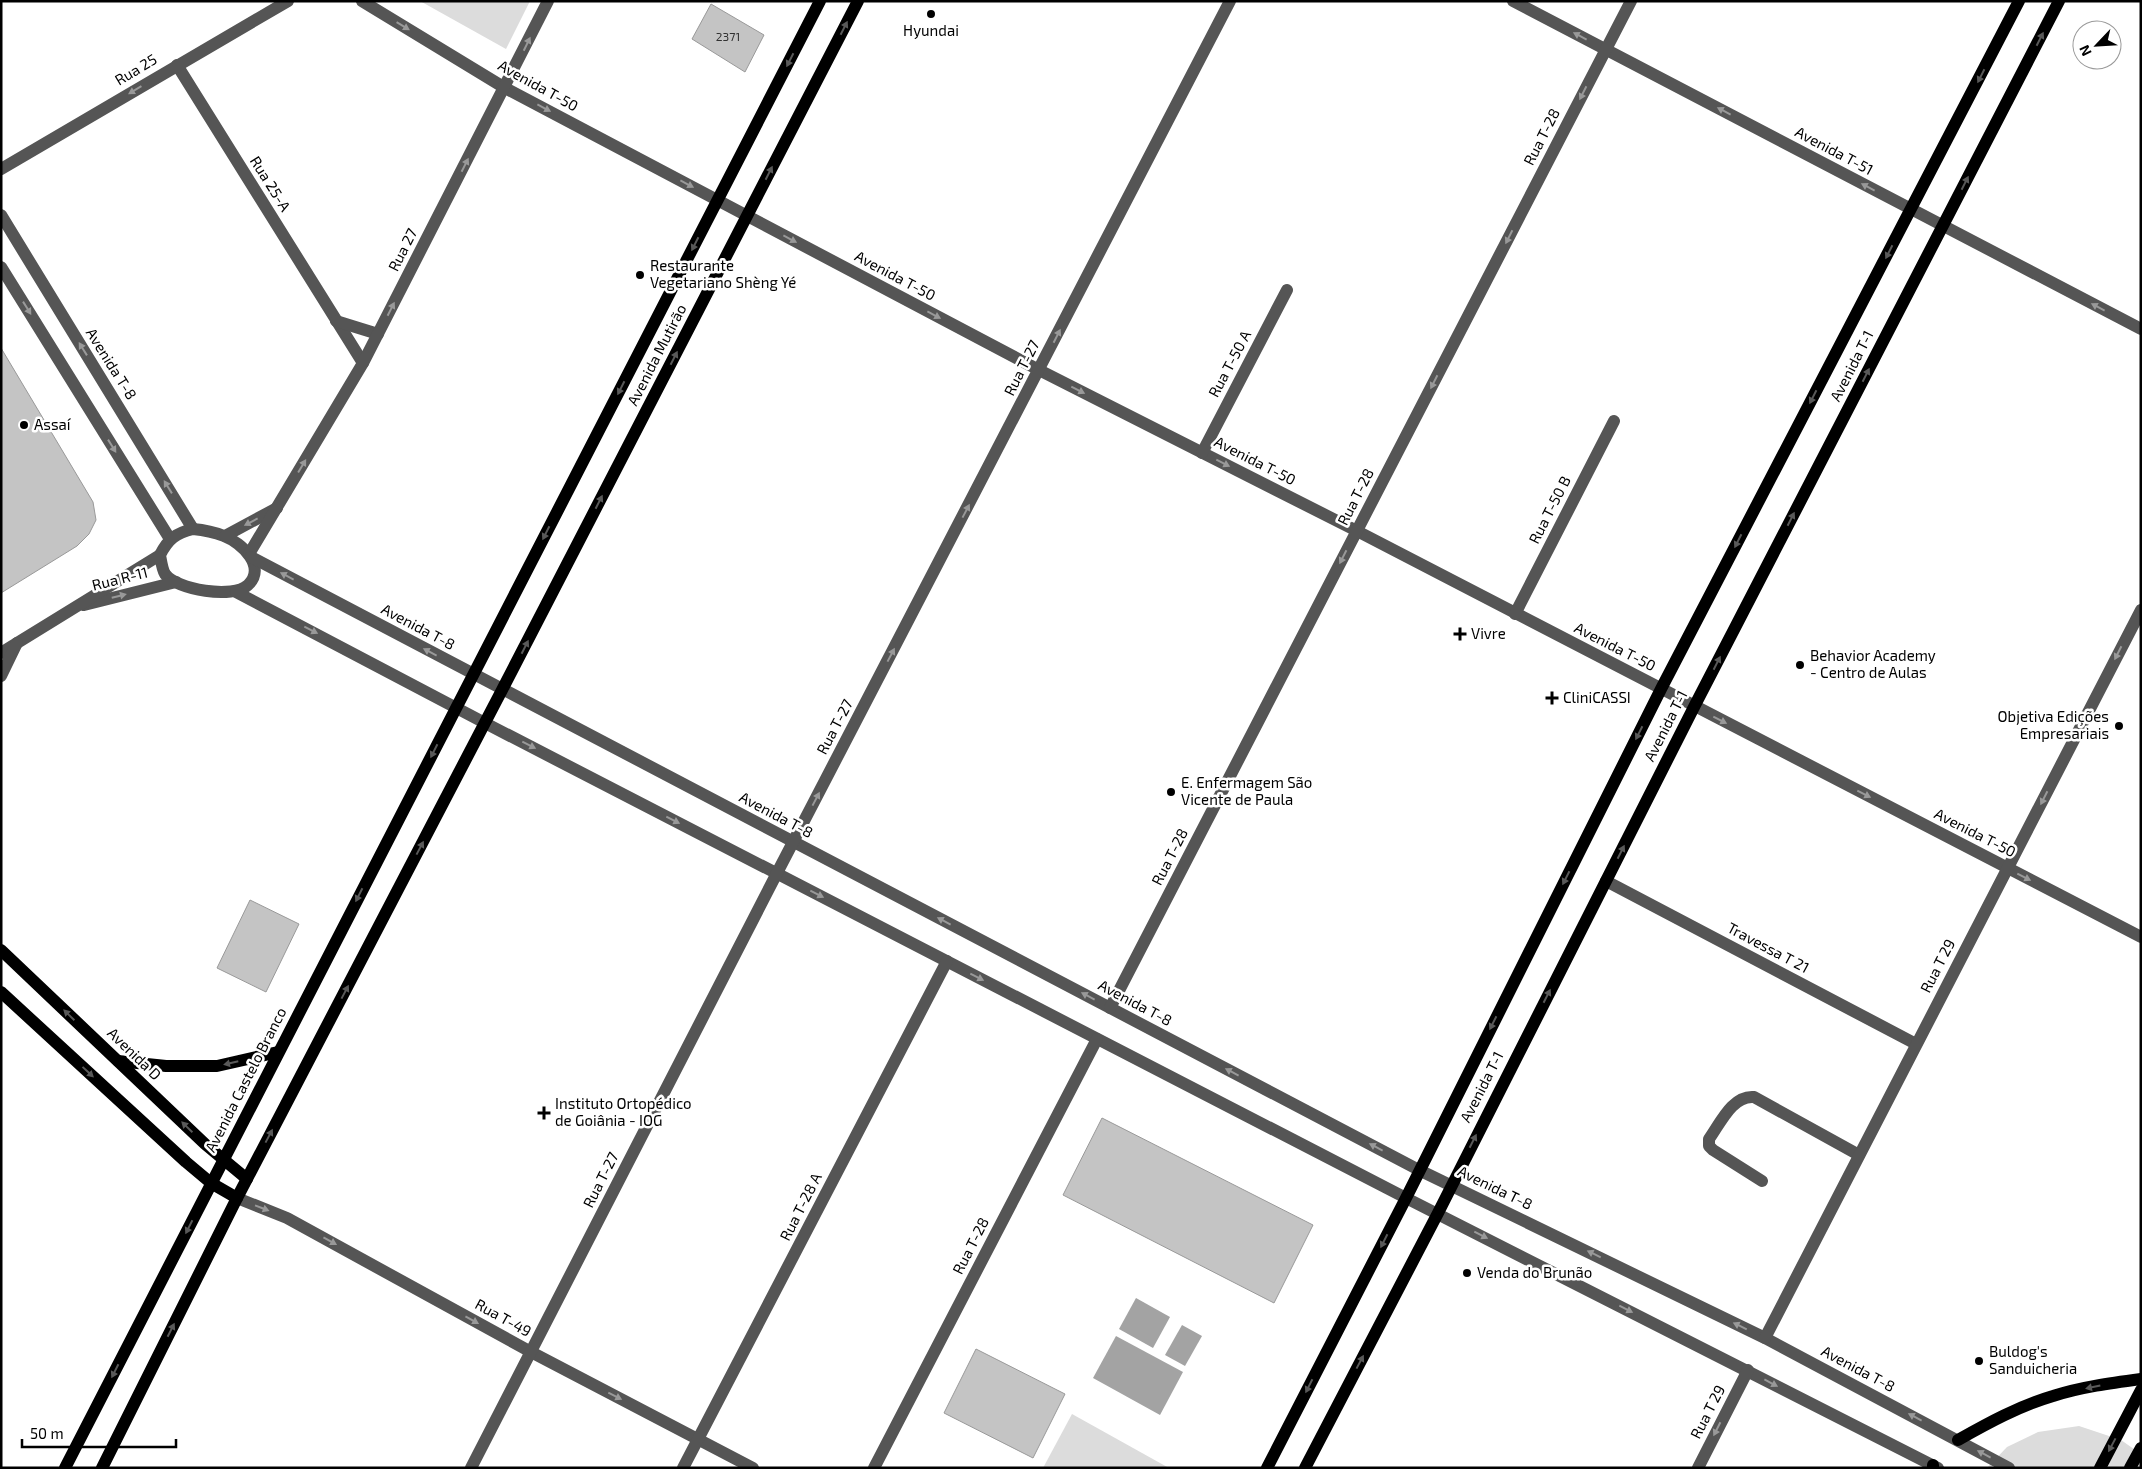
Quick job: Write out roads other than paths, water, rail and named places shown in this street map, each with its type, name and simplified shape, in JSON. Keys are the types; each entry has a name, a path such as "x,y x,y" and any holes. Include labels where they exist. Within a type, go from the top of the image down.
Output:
{"main road":[{"name":"Avenida Mutirão","path":"456,708 820,1"},
{"name":"Avenida Mutirão","path":"485,723 858,1"},
{"name":"Avenida T-1","path":"1267,1468 1406,1198 1661,689 2019,1"},
{"name":"Avenida T-1","path":"1305,1468 1438,1213 1694,706 2059,1"},
{"name":"Avenida Castelo Branco","path":"65,1468 456,708"},
{"path":"102,1468 237,1198 485,723"},
{"name":"Avenida D","path":"1,950 223,1160 247,1179"},
{"path":"1,992 186,1162 211,1183 237,1198"},
{"path":"118,1061 166,1066 217,1066 278,1052"},
{"path":"1958,1440 1996,1418 2053,1396 2100,1385 2141,1379"},
{"path":"2100,1468 2141,1390"},
{"path":"2130,1468 2141,1448"}],"street":[{"name":"Rua 25","path":"1,169 288,1"},
{"name":"Avenida T-50","path":"362,1 505,88 1039,370 1357,531 2141,937"},
{"name":"Rua 27","path":"250,555 378,334 548,1"},
{"name":"Rua T-27","path":"470,1468 1230,1"},
{"name":"Avenida T-51","path":"1513,1 2141,330"},
{"name":"Rua T-28","path":"1110,1008 1631,1"},
{"name":"Rua 25-A","path":"177,65 362,363"},
{"name":"Avenida T-8","path":"1,215 194,529"},
{"path":"1,266 170,539"},
{"name":"Rua T-50 A","path":"1202,453 1287,290"},
{"path":"336,321 378,334"},
{"name":"Rua T-50 B","path":"1516,614 1614,421"},
{"path":"225,536 277,508"},
{"path":"236,592 247,586 254,578 255,568 250,555 234,541 225,536 194,529 179,532 170,539 160,555 165,574 176,582 215,592 236,592 456,708 1097,1039 1935,1467"},
{"name":"Rua R-11","path":"1,653 160,555"},
{"name":"Avenida T-8","path":"250,555 473,675 1419,1170 1766,1338 2010,1468"},
{"name":"Rua R-11","path":"72,608 176,582"},
{"name":"Rua T 29","path":"1766,1338 2141,610"},
{"path":"1,676 17,643"},
{"name":"Travessa T 21","path":"1606,881 1916,1044"},
{"name":"Rua T-28 A","path":"683,1468 946,961"},
{"name":"Rua T-28","path":"874,1468 1097,1039"},
{"path":"1762,1181 1709,1146 1709,1139 1734,1104 1746,1096 1754,1097 1859,1155"},
{"name":"Rua T-49","path":"237,1198 287,1218 531,1352 753,1468"},
{"name":"Rua T 29","path":"1698,1468 1748,1370"}],"place":[{"name":"Hyundai","path":"931,14"},
{"name":"Restaurante Vegetariano Shèng Yé","path":"640,275"},
{"name":"Assaí","path":"24,425"},
{"name":"Vivre","path":"1460,634"},
{"name":"Behavior Academy - Centro de Aulas","path":"1800,665"},
{"name":"CliniCASSI","path":"1552,698"},
{"name":"Objetiva Edições Empresariais","path":"2119,726"},
{"name":"E. Enfermagem São Vicente de Paula","path":"1171,792"},
{"name":"Instituto Ortopédico de Goiânia - IOG","path":"544,1113"},
{"name":"Venda do Brunão","path":"1467,1273"},
{"name":"Buldog's Sanduicheria","path":"1979,1361"}]}
